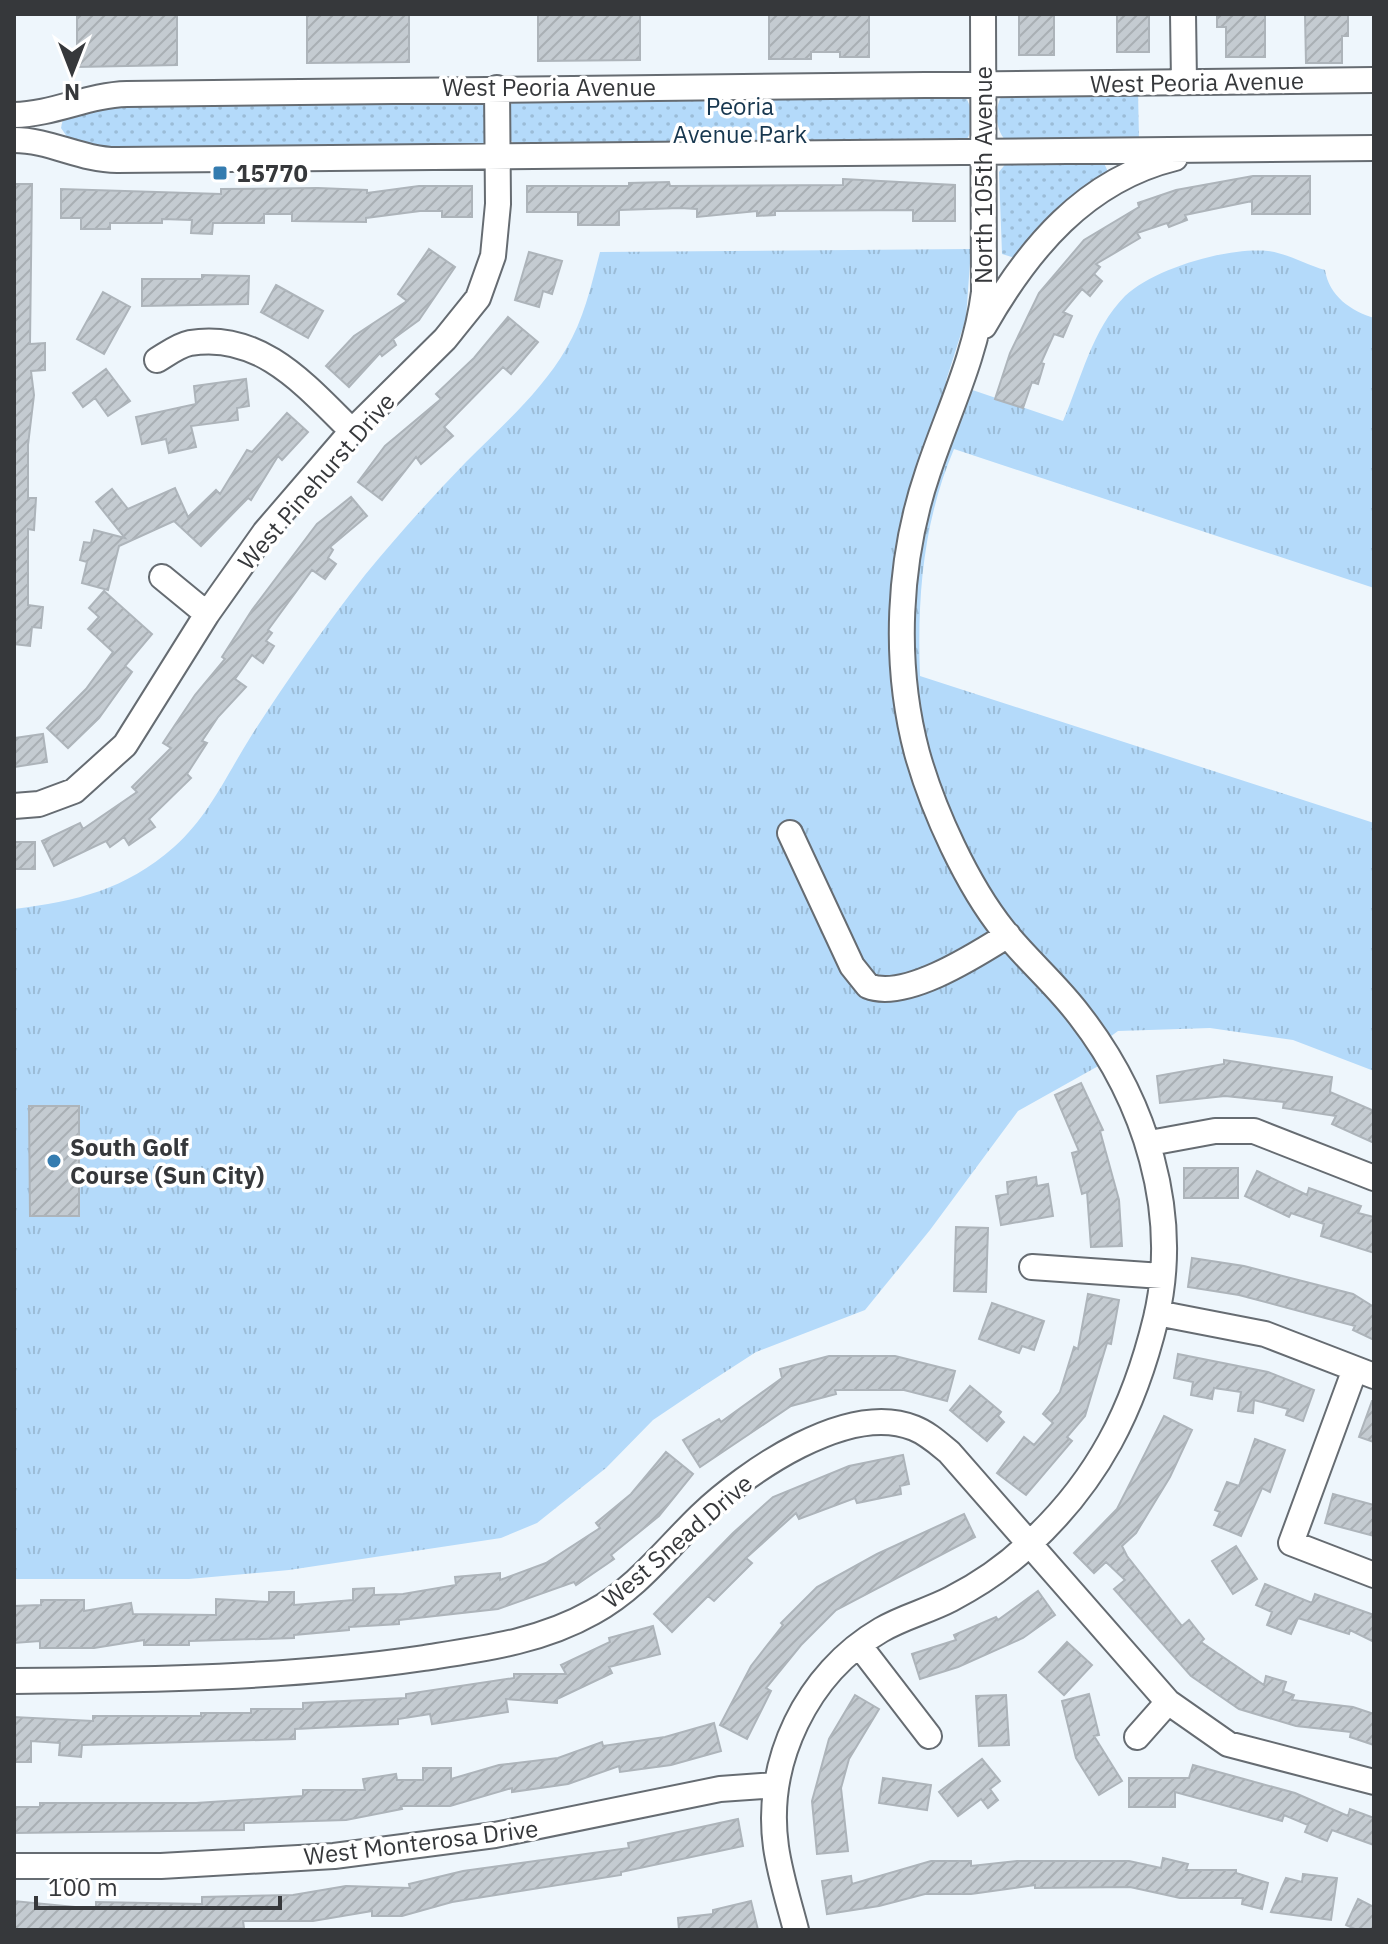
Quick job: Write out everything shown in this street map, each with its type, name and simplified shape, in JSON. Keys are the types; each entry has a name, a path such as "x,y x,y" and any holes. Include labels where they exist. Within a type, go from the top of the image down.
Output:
{"street":[{"name":"North 105th Avenue","path":"978,335 985,256 983,14"},
{"path":"1183,14 1184,82"},
{"name":"West Peoria Avenue","path":"14,115 51,111 109,94 1374,80"},
{"name":"West Pinehurst Drive","path":"14,806 39,804 74,791 125,745 207,614 265,532 352,431 445,339 478,298 493,256 498,156 497,88"},
{"path":"14,140 35,141 105,160 1374,148"},
{"name":"North 105th Avenue","path":"796,1930 775,1844 776,1785 786,1745 811,1695 859,1645 884,1629 950,1600 1028,1546 1091,1478 1134,1397 1157,1313 1162,1276 1161,1202 1150,1143 1122,1082 1082,1018 1008,935 976,887 936,806 917,753 903,654 905,572 916,513 978,335 1010,280 1077,206 1095,192 1153,163 1210,149"},
{"path":"157,360 188,343 226,342 259,351 292,373 352,431"},
{"path":"162,577 207,614"},
{"path":"790,833 852,966 868,986 892,990 920,981 1008,935"},
{"path":"1150,1143 1215,1131 1254,1131 1374,1178"},
{"path":"1032,1267 1162,1276"},
{"path":"1157,1313 1265,1334 1365,1372 1291,1543 1374,1575"},
{"name":"West Snead Drive","path":"14,1681 260,1676 379,1664 518,1642 590,1614 621,1596 700,1516 767,1465 833,1430 874,1422 914,1428 933,1439 1168,1702 1228,1744 1374,1782"},
{"path":"859,1645 929,1736"},
{"path":"1137,1737 1168,1702"},
{"name":"West Monterosa Drive","path":"14,1866 161,1866 334,1856 495,1835 720,1789 776,1785"}],"green space":[{"path":"1138,90 1139,140 1006,141 998,125 998,106 1002,95"},
{"name":"Peoria Avenue Park","path":"963,94 972,117 966,140 516,146 509,138 509,106 517,99"},
{"path":"480,100 488,124 486,138 480,148 106,152 70,141 61,128 63,119 85,106"},
{"path":"1103,161 1109,174 1015,258 1002,254 999,172 1007,162"},
{"name":"South Golf Course (Sun City)","path":"971,249 966,318 946,381 1063,421 1088,356 1114,309 1138,286 1173,268 1233,252 1268,251 1282,254 1325,270 1331,287 1342,301 1374,318 1374,588 954,449 935,504 924,560 919,647 920,676 1374,823 1374,1071 1293,1040 1210,1028 1118,1031 1099,1045 1109,1060 1018,1111 930,1230 865,1310 756,1352 653,1420 606,1468 537,1523 501,1538 289,1570 189,1579 14,1579 14,909 79,897 118,883 156,862 187,835 293,673 365,575 440,489 533,394 556,365 582,314 600,252"}],"building":[{"path":"77,14 177,14 177,65 77,67"},
{"path":"307,14 409,14 409,62 307,63"},
{"path":"538,14 640,14 640,60 538,61"},
{"path":"769,14 869,14 869,57 840,57 840,52 811,52 811,59 769,59"},
{"path":"1019,14 1054,14 1054,55 1019,55"},
{"path":"1117,14 1149,14 1149,52 1117,52"},
{"path":"1217,14 1265,14 1265,57 1226,57 1226,27 1217,27"},
{"path":"1305,14 1348,14 1348,36 1342,36 1342,63 1306,63"},
{"path":"1253,176 1310,176 1310,214 1252,214 1252,201 1185,215 1187,220 1169,227 1167,223 1137,233 1140,238 1096,264 1100,267 1094,274 1102,281 1090,296 1082,289 1063,312 1072,316 1063,337 1054,334 1041,363 1044,364 1038,384 1032,382 1023,408 995,399 1010,353 1039,293 1084,240 1139,207 1138,203 1176,190"},
{"path":"843,179 955,185 955,221 913,221 913,210 775,211 775,215 757,216 757,211 697,217 697,209 680,208 619,210 619,225 578,225 578,212 527,212 527,186 629,186 629,183 669,182 670,186 843,185"},
{"path":"14,184 32,184 30,344 45,343 45,370 31,371 34,395 28,445 28,498 36,498 34,530 28,529 28,605 43,607 41,628 32,627 30,646 14,644"},
{"path":"419,186 472,186 472,217 442,217 442,211 420,211 366,218 366,222 292,221 292,214 264,214 264,223 213,223 212,234 191,233 192,220 110,223 110,229 81,229 81,218 61,218 61,189 221,194 221,189 318,188 367,190 367,193"},
{"path":"429,249 455,267 419,320 393,339 396,345 382,356 380,353 349,387 326,366 354,336 407,301 398,294"},
{"path":"529,252 562,261 552,294 543,291 539,307 515,300"},
{"path":"202,275 249,276 248,304 142,306 142,279 202,279"},
{"path":"276,285 323,311 308,338 261,312"},
{"path":"103,292 130,307 104,354 77,339"},
{"path":"508,317 538,342 511,374 503,367 444,427 453,436 421,464 416,457 382,500 358,482 385,446 441,399 436,394 474,358"},
{"path":"106,369 130,401 108,416 95,398 83,407 73,393"},
{"path":"246,379 249,406 237,408 238,420 191,426 196,447 169,453 166,439 142,444 136,417 196,404 194,386"},
{"path":"287,413 308,432 282,460 278,456 251,500 248,498 201,546 174,521 119,546 108,590 82,583 87,562 80,560 84,542 91,543 94,530 125,538 96,502 112,489 128,509 175,488 188,517 216,490 220,494 247,450 252,452"},
{"path":"351,497 367,516 330,547 333,550 328,558 336,564 325,579 312,570 268,630 272,633 266,641 274,646 263,663 252,655 235,679 246,687 218,717 202,741 207,743 187,774 191,778 149,819 155,827 129,845 124,837 110,847 106,841 54,866 42,841 80,823 83,829 137,792 132,787 171,748 163,743 195,695 225,659 222,657 252,610 317,524"},
{"path":"104,591 152,634 125,666 132,672 99,718 68,748 47,728 86,689 113,652 88,629 99,617 89,608"},
{"path":"43,734 47,762 14,767 14,738"},
{"path":"14,842 35,842 35,869 14,869"},
{"path":"1224,1060 1332,1077 1330,1092 1374,1111 1374,1143 1332,1124 1336,1116 1283,1108 1284,1102 1225,1096 1160,1103 1157,1076 1224,1064"},
{"path":"1081,1083 1103,1130 1100,1131 1119,1200 1122,1246 1091,1247 1087,1192 1082,1194 1072,1153 1079,1151 1055,1095"},
{"name":"South Golf Course (Sun City)","path":"29,1106 79,1106 79,1216 30,1216"},
{"path":"1184,1168 1238,1168 1238,1198 1184,1198"},
{"path":"1257,1171 1307,1195 1309,1188 1361,1206 1358,1213 1374,1217 1374,1253 1321,1236 1324,1224 1291,1213 1289,1217 1245,1196"},
{"path":"1036,1177 1037,1186 1048,1184 1053,1216 1001,1225 996,1196 1008,1194 1007,1182"},
{"path":"956,1227 988,1228 986,1292 954,1291"},
{"path":"1192,1258 1244,1266 1353,1294 1374,1307 1374,1340 1353,1330 1355,1326 1239,1295 1188,1287"},
{"path":"1088,1294 1119,1300 1111,1344 1107,1343 1085,1416 1067,1437 1072,1441 1026,1495 997,1473 1024,1437 1034,1445 1053,1423 1043,1414 1060,1392 1074,1347 1078,1349"},
{"path":"992,1303 1044,1321 1034,1350 1022,1346 1019,1353 979,1339"},
{"path":"1178,1354 1268,1372 1314,1390 1303,1421 1286,1415 1288,1409 1254,1400 1253,1413 1238,1411 1241,1392 1214,1388 1212,1399 1191,1395 1193,1382 1174,1378"},
{"path":"829,1356 895,1356 955,1371 947,1401 904,1390 835,1390 836,1394 791,1406 700,1467 683,1440 719,1419 721,1422 782,1378 780,1369"},
{"path":"970,1386 1001,1412 998,1416 1004,1422 987,1441 950,1410"},
{"path":"1374,1401 1374,1442 1359,1437"},
{"path":"1164,1416 1192,1430 1170,1477 1136,1533 1122,1546 1127,1556 1182,1626 1189,1620 1204,1639 1201,1642 1264,1685 1266,1676 1286,1682 1283,1691 1294,1695 1292,1700 1353,1707 1374,1714 1374,1745 1350,1737 1351,1732 1296,1726 1239,1709 1191,1676 1114,1589 1125,1580 1106,1562 1094,1573 1074,1553 1117,1509"},
{"path":"1255,1439 1285,1450 1270,1492 1262,1488 1241,1536 1214,1525 1220,1512 1215,1510 1227,1482 1239,1486"},
{"path":"666,1452 693,1474 659,1516 611,1555 614,1559 576,1585 574,1582 498,1609 399,1620 399,1624 349,1627 349,1630 294,1635 294,1638 189,1641 189,1645 144,1645 144,1640 94,1648 40,1648 40,1641 14,1643 14,1606 41,1605 41,1600 84,1600 84,1611 131,1603 133,1614 216,1615 216,1599 269,1602 269,1592 294,1592 294,1605 353,1600 353,1589 374,1588 374,1595 403,1594 456,1585 455,1577 500,1573 500,1580 546,1563 600,1528 596,1523 631,1494"},
{"path":"903,1455 909,1484 900,1486 901,1494 857,1503 855,1498 799,1519 796,1513 746,1558 752,1563 714,1601 708,1596 672,1632 654,1614 773,1497 849,1466"},
{"path":"1333,1494 1374,1505 1374,1536 1325,1523"},
{"path":"964,1514 975,1537 836,1610 801,1645 766,1688 771,1691 747,1739 720,1725 751,1666 783,1625 781,1623 817,1587 877,1554"},
{"path":"1236,1546 1257,1579 1233,1594 1212,1561"},
{"path":"1265,1584 1312,1603 1315,1594 1374,1615 1374,1642 1350,1630 1349,1634 1298,1618 1291,1634 1267,1625 1272,1612 1256,1605"},
{"path":"1038,1591 1055,1615 1023,1638 958,1667 920,1679 912,1654 956,1640 954,1635 996,1617 998,1620"},
{"path":"653,1626 660,1654 609,1667 612,1673 557,1699 557,1703 506,1699 508,1712 432,1724 430,1714 398,1719 398,1724 295,1729 295,1739 82,1745 81,1757 59,1755 60,1743 31,1741 31,1762 14,1762 14,1717 93,1721 93,1716 201,1716 201,1713 251,1713 251,1709 303,1709 303,1703 406,1698 406,1694 514,1678 514,1674 566,1674 561,1665 610,1642 609,1638"},
{"path":"1067,1642 1092,1665 1064,1695 1039,1672"},
{"path":"1089,1694 1099,1735 1094,1736 1122,1781 1099,1795 1076,1758 1062,1701"},
{"path":"855,1695 879,1709 849,1759 841,1788 848,1851 817,1854 812,1801 829,1739"},
{"path":"1006,1695 1009,1745 979,1746 976,1696"},
{"path":"714,1723 721,1751 671,1765 620,1772 619,1766 568,1784 512,1792 512,1788 450,1806 401,1806 402,1809 346,1820 244,1823 244,1830 14,1833 14,1807 40,1807 40,1803 196,1803 303,1796 303,1790 365,1790 363,1779 396,1774 397,1780 423,1780 423,1768 451,1768 451,1779 499,1765 558,1758 602,1742 603,1746 665,1737"},
{"path":"982,1759 1000,1781 990,1789 998,1800 988,1808 981,1799 958,1816 939,1792"},
{"path":"1193,1765 1295,1793 1348,1816 1350,1809 1374,1818 1374,1845 1332,1830 1327,1841 1305,1832 1308,1825 1284,1815 1282,1821 1175,1792 1175,1807 1129,1807 1129,1778 1189,1778"},
{"path":"883,1778 931,1785 927,1810 879,1803"},
{"path":"738,1819 743,1846 621,1872 621,1875 452,1902 402,1916 372,1916 372,1911 313,1921 243,1921 244,1928 14,1930 14,1901 96,1909 96,1902 202,1904 202,1897 293,1895 346,1886 410,1888 409,1884 463,1871 629,1848 628,1843"},
{"path":"1163,1858 1188,1864 1186,1870 1236,1870 1236,1873 1268,1883 1262,1909 1242,1904 1243,1898 1180,1898 1130,1887 1035,1888 1035,1885 971,1894 925,1894 879,1906 827,1914 822,1881 851,1876 852,1884 931,1861 971,1861 971,1866 1017,1861 1129,1861 1161,1868"},
{"path":"1303,1874 1337,1878 1331,1920 1271,1912 1286,1878 1302,1882"},
{"path":"1358,1899 1374,1907 1374,1930 1357,1930 1346,1925"},
{"path":"751,1901 758,1930 679,1930 678,1918 713,1914 713,1910"}],"place":[{"name":"15770","path":"220,173"},
{"name":"South Golf Course (Sun City)","path":"54,1161"}]}
